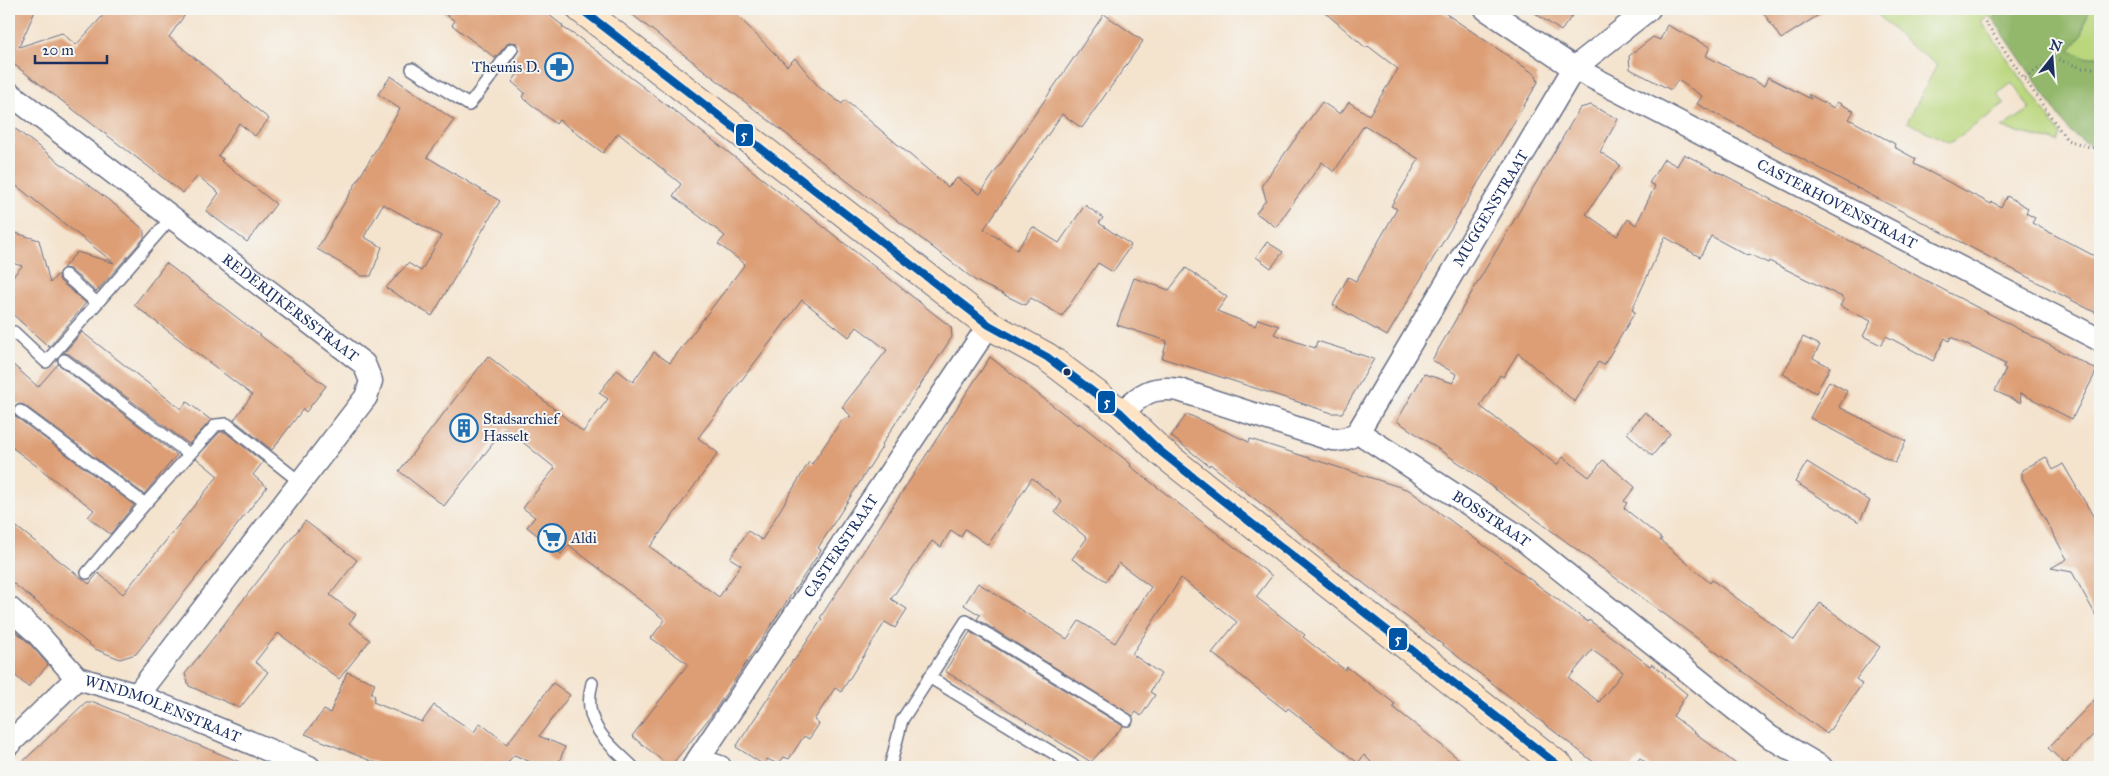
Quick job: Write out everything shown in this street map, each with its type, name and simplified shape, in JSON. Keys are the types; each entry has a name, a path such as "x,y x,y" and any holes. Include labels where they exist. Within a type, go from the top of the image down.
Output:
{"main road":[{"path":"581,9 989,325 1047,357 1121,413 1160,451 1560,767"}],"street":[{"name":"CASTERHOVENSTRAAT","path":"1486,9 1574,68 2100,340"},
{"name":"MUGGENSTRAAT","path":"1358,432 1574,68 1648,9"},
{"name":"REDERIJKERSSTRAAT","path":"9,93 364,364 371,381 366,397 137,695"},
{"name":"CASTERSTRAAT","path":"696,764 989,325"},
{"path":"1121,413 1146,393 1162,388 1179,390 1327,438 1348,439 1358,432"},
{"name":"BOSSTRAAT","path":"1358,432 1521,538 1770,737 1822,767"},
{"name":"WINDMOLENSTRAAT","path":"9,608 37,633 78,678 137,695 309,767"},
{"path":"9,744 78,678"},
{"path":"696,764 720,767"}],"lane":[{"path":"412,69 469,105 512,49"},
{"path":"14,332 46,362 172,218"},
{"path":"65,275 98,303"},
{"path":"64,360 189,454"},
{"path":"20,411 144,504"},
{"path":"87,574 144,504 216,425 228,424 300,482"},
{"path":"890,767 902,720 966,621 1128,720"},
{"path":"929,677 1076,767"},
{"path":"592,683 588,698 592,718 602,738 633,767"}],"path":[{"path":"1985,22 2067,140 2100,150"},
{"path":"2025,78 2054,58 2082,68 2100,68"}],"green space":[{"path":"2004,9 1993,19 1988,16 1981,21 2061,135 2058,142 2002,128 2030,109 2012,83 1997,94 2005,104 1950,143 1907,122 1937,65 1906,42 1873,10"},
{"path":"2004,9 2088,9 2082,35 2070,50 2085,58 2100,56 2100,152 2070,132 1993,19"},
{"path":"2088,9 2100,9 2100,56 2085,59 2070,50 2082,35"}],"building":[{"path":"9,9 36,9 19,47 62,33 76,45 109,9 189,9 169,37 269,119 255,136 239,123 218,156 223,159 221,161 276,204 247,242 206,211 219,193 198,176 183,193 12,63 9,70"},
{"path":"438,9 542,9 562,27 578,37 745,165 951,327 952,337 881,446 818,548 821,550 711,716 670,767 632,736 688,664 651,638 665,620 569,545 561,554 527,527 535,517 523,508 555,468 505,428 444,506 399,471 488,356 583,432 608,399 599,393 617,370 633,382 654,352 670,363 745,264 718,244 725,236 673,196 681,184 618,133 603,153 559,120 556,124 522,97 525,93 512,82 517,75 507,68 519,50 517,43 509,42 495,58 452,25 455,21","holes":["802,300 849,337 857,327 887,350 842,407 851,416 841,421 812,464 809,462 762,540 748,531 730,558 741,565 719,597 650,547 718,453 698,438"]},
{"path":"625,9 731,9 787,66 795,58 819,87 842,104 845,100 948,187 957,178 980,194 1104,14 1143,41 1082,128 1062,114 984,229 1017,250 1033,227 1059,243 1085,205 1103,218 1099,223 1131,245 1113,272 1098,263 1062,316 1031,298 1025,305 976,281"},
{"path":"1321,9 1439,9 1536,75 1538,82 1387,336 1333,305 1348,277 1356,281 1397,209 1391,206 1419,159 1364,125 1334,172 1322,162 1276,227 1256,213 1266,200 1262,185 1322,102 1340,114 1349,102 1369,115 1398,69 1368,46 1366,48"},
{"path":"1529,9 1577,9 1561,31"},
{"path":"1761,9 1828,9 1781,39"},
{"path":"1667,25 1710,47 1706,56 1764,86 1768,77 1811,99 1808,94 1834,108 1837,102 1854,111 1849,119 1895,144 1894,147 1916,159 1914,164 1991,204 1992,202 2001,207 2007,196 2028,208 2026,213 2035,218 2032,223 2100,259 2100,315 1697,104 1702,96 1678,80 1671,90 1630,69 1629,56 1653,37 1660,40"},
{"path":"391,76 454,120 427,157 500,201 432,316 386,288 408,263 421,271 441,236 383,204 364,237 382,247 371,276 362,276 317,249 400,109 378,94"},
{"path":"1591,105 1618,119 1600,152 1620,165 1586,214 1617,236 1628,219 1636,225 1655,186 1649,183 1664,159 1677,166 1684,154 2097,370 2072,419 2020,393 2021,403 1995,391 2006,369 2003,367 2005,364 1951,337 1949,341 1945,338 1933,361 1886,336 1881,345 1863,336 1871,321 1840,306 1844,298 1769,261 1768,263 1749,254 1748,256 1711,236 1700,257 1665,237 1632,310 1635,312 1604,365 1598,362 1575,402 1518,353 1503,377 1500,375 1480,406 1557,465 1563,457 1589,477 1603,460 1635,487 1624,501 1627,503 1624,508 1662,539 1660,540 1710,583 1712,580 1794,640 1820,603 1880,647 1856,679 1862,684 1827,734 1465,467 1397,421 1424,374 1453,383 1456,374 1432,360 1580,108"},
{"path":"9,124 119,208 144,230 144,238 96,292 70,269 63,268 77,252 114,263 9,180"},
{"path":"9,231 39,240 50,283 58,274 60,281 86,303 49,347 9,311 9,281 22,266 9,262"},
{"path":"1267,242 1283,252 1271,268 1256,257"},
{"path":"166,263 326,386 306,412 303,409 272,450 234,420 252,395 134,305"},
{"path":"1186,268 1227,297 1217,311 1255,326 1258,319 1279,326 1274,334 1315,348 1317,341 1374,359 1342,413 1332,413 1162,358 1167,341 1117,325 1134,278 1169,290"},
{"path":"82,332 181,409 187,402 211,420 189,444 69,354 64,353"},
{"path":"1803,337 1820,345 1813,358 1830,367 1816,393 1783,374"},
{"path":"990,357 1078,425 1079,423 1131,464 1130,466 1272,576 1256,597 1305,635 1303,637 1328,657 1345,670 1347,667 1395,704 1393,707 1469,767 1376,767 1364,755 1358,763 1288,708 1286,711 1212,653 1237,622 1181,578 1132,654 1161,674 1150,692 1155,695 1141,716 1136,712 1133,716 977,619 980,615 964,605 978,583 1067,639 1079,621 1115,643 1151,587 1119,563 1106,581 1072,559 1087,538 1055,512 1062,502 1032,478 988,545 965,529 961,537 951,530 941,547 932,541 891,599 907,609 895,628 885,622 841,692 835,688 814,720 819,724 809,739 804,736 789,759 784,757 778,764 767,759 764,765 736,747 822,619 820,618"},
{"path":"9,361 38,387 58,364 177,455 144,494 24,405 14,406 13,411 16,417 134,505 110,534 88,517 94,510 9,445"},
{"path":"1829,381 1847,391 1839,407 1906,441 1895,463 1810,418"},
{"path":"1645,412 1670,434 1652,456 1627,433"},
{"path":"1187,414 1249,442 1250,439 1409,490 1588,622 1589,620 1650,666 1652,664 1666,675 1687,694 1673,716 1740,767 1652,767 1640,758 1632,767 1600,767 1210,464 1209,466 1171,436","holes":["1592,650 1623,672 1599,702 1569,678"]},
{"path":"220,432 225,432 263,462 253,475 267,487 136,654 120,659 95,649 9,580 9,521 89,584 98,573 123,594 218,476 196,458"},
{"path":"2046,457 2053,470 2063,464 2100,528 2100,623 2072,572 2051,568 2067,559 2022,478 2022,470"},
{"path":"1807,462 1870,501 1859,522 1795,482"},
{"path":"305,521 357,560 330,595 356,615 349,623 370,640 339,679 278,633 255,662 268,672 240,708 189,686 185,674"},
{"path":"9,626 28,642 48,665 28,687 9,670"},
{"path":"970,632 1123,726 1091,762 945,671"},
{"path":"347,672 375,683 371,694 375,696 373,702 422,722 434,705 474,732 480,723 507,744 553,683 570,695 539,736 565,747 557,767 543,767 514,755 504,767 386,767 305,734 324,710 330,713"},
{"path":"2100,694 2100,728 2065,764 2048,748"},
{"path":"86,702 94,702 252,767 17,767"}],"transit line":[{"name":"5","path":"581,9 989,325 1047,357 1121,413 1160,451 1560,767"}],"place":[{"name":"Theunis D.","path":"559,67"},
{"name":"Stadsarchief Hasselt","path":"464,428"},
{"name":"Aldi","path":"552,538"}]}
